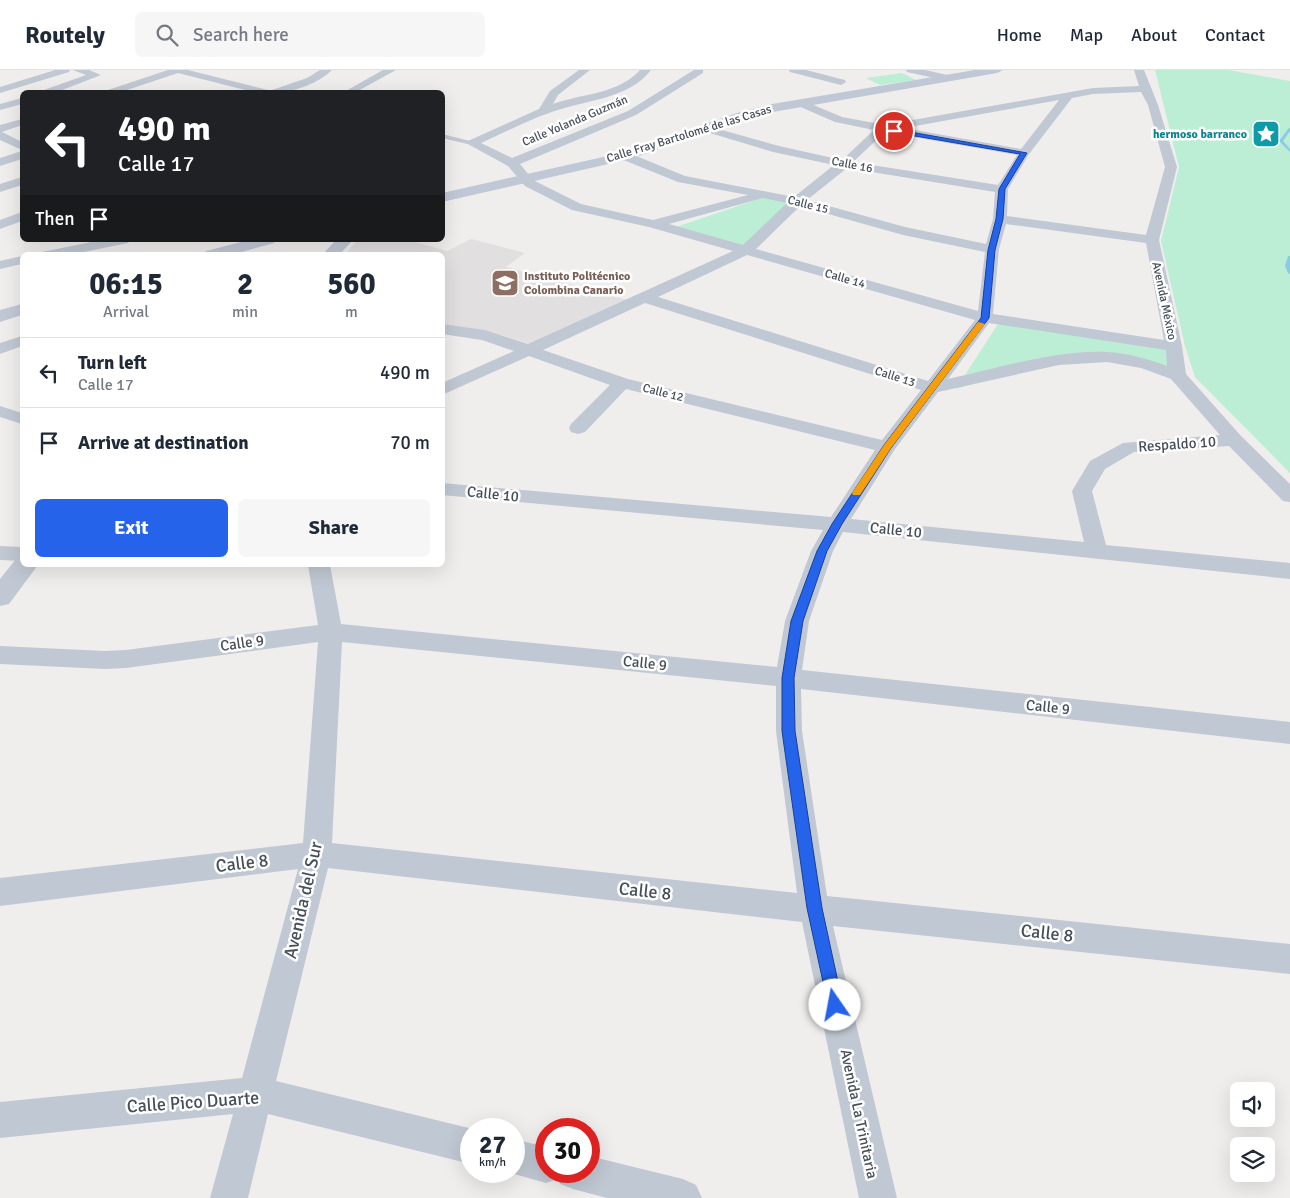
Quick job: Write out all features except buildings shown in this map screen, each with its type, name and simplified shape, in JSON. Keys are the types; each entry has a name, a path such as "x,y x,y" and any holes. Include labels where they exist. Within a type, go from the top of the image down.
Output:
{"main road":[{"name":"Calle Fray Bartolomé de las Casas","path":"445,197 626,156 750,114 823,98 997,70"},
{"path":"223,252 261,242"},
{"path":"0,316 20,310"}],"street":[{"path":"0,90 65,70"},
{"path":"54,90 96,75 78,70"},
{"path":"118,90 177,70 256,90"},
{"path":"303,70 324,72"},
{"path":"353,90 391,70"},
{"path":"543,111 554,93 585,70"},
{"path":"472,144 543,111 571,101 624,89 646,70"},
{"path":"794,70 841,82"},
{"path":"911,70 948,78"},
{"name":"Avenida México","path":"1139,70 1145,90 1153,105 1171,167 1152,240 1174,346 1177,375"},
{"name":"Calle Yolanda Guzmán","path":"512,163 632,112 701,71"},
{"path":"281,90 324,72"},
{"path":"823,98 851,74"},
{"path":"215,90 230,84"},
{"path":"445,389 648,298 745,251 797,201 844,164 881,129 1092,91 1145,90"},
{"path":"985,318 992,250 1000,219 1002,189 1024,153 1070,95"},
{"path":"0,107 20,102"},
{"path":"800,103 833,119 1024,153"},
{"path":"0,129 20,123"},
{"name":"Calle 16","path":"704,128 755,145 844,164 1002,189"},
{"path":"0,136 20,145"},
{"name":"Calle 14","path":"472,144 512,163 527,178 529,183 571,205 652,224 985,318 1174,346"},
{"path":"0,162 20,156"},
{"name":"Calle 15","path":"626,156 676,178 797,201 903,231 992,250"},
{"path":"0,188 20,182"},
{"path":"652,224 763,195"},
{"path":"8,208 20,211"},
{"path":"0,225 20,217"},
{"path":"1000,219 1152,240"},
{"path":"62,252 113,242"},
{"path":"333,252 342,242"},
{"path":"0,265 20,260"},
{"name":"Calle 13","path":"648,298 931,388 1059,360 1107,358 1145,364 1177,375"},
{"name":"Avenida La Trinitaria","path":"878,1198 814,908 789,731 788,678 797,621 822,551 837,524 887,447 985,318"},
{"name":"Calle 12","path":"445,329 485,335 622,383 887,447"},
{"path":"0,349 20,342"},
{"path":"1177,375 1234,440 1290,496"},
{"path":"578,428 622,383"},
{"path":"0,411 20,418"},
{"name":"Respaldo 10","path":"1097,552 1082,490 1097,465 1130,447 1234,440"},
{"name":"Calle 10","path":"445,489 837,524 1097,552 1290,570"},
{"path":"0,553 20,554"},
{"path":"0,597 23,567"},
{"name":"Avenida del Sur","path":"229,1198 317,854 331,632 319,567"},
{"name":"Calle 9","path":"0,655 105,660 126,659 331,632 788,678 1290,733"},
{"name":"Calle 8","path":"0,892 317,854 599,887 1290,959"},
{"name":"Calle Pico Duarte","path":"0,1120 256,1094 460,1143"},
{"path":"600,1178 683,1198"}],"lane":[{"path":"445,137 472,144"}],"shaded area":[{"name":"Instituto Politécnico Colombina Canario","path":"471,239 525,253 506,267 631,301 534,345 484,330 445,325 445,252 347,252 356,242 415,242 447,251"}],"green space":[{"path":"1155,70 1228,70 1290,81 1290,473 1195,377 1185,346 1161,241 1179,167"},
{"path":"902,73 916,80 880,85 866,78"},
{"path":"765,197 804,204 750,249 676,227"},
{"path":"998,324 1171,348 1183,375 1146,362 1056,358 956,389"}],"waterway":[{"path":"1290,129 1281,141 1290,151"},
{"path":"1290,257 1287,266 1290,273"}],"slow traffic":[{"path":"857,493 887,447 981,324"}],"place":[{"name":"hermoso barranco","path":"1266,134"},
{"name":"Instituto Politécnico Colombina Canario","path":"505,283"}],"route":[{"path":"835,1005 814,908 789,731 788,678 797,621 822,551 837,524 887,447 985,318 992,250 1000,219 1002,189 1024,153 894,131"}]}
